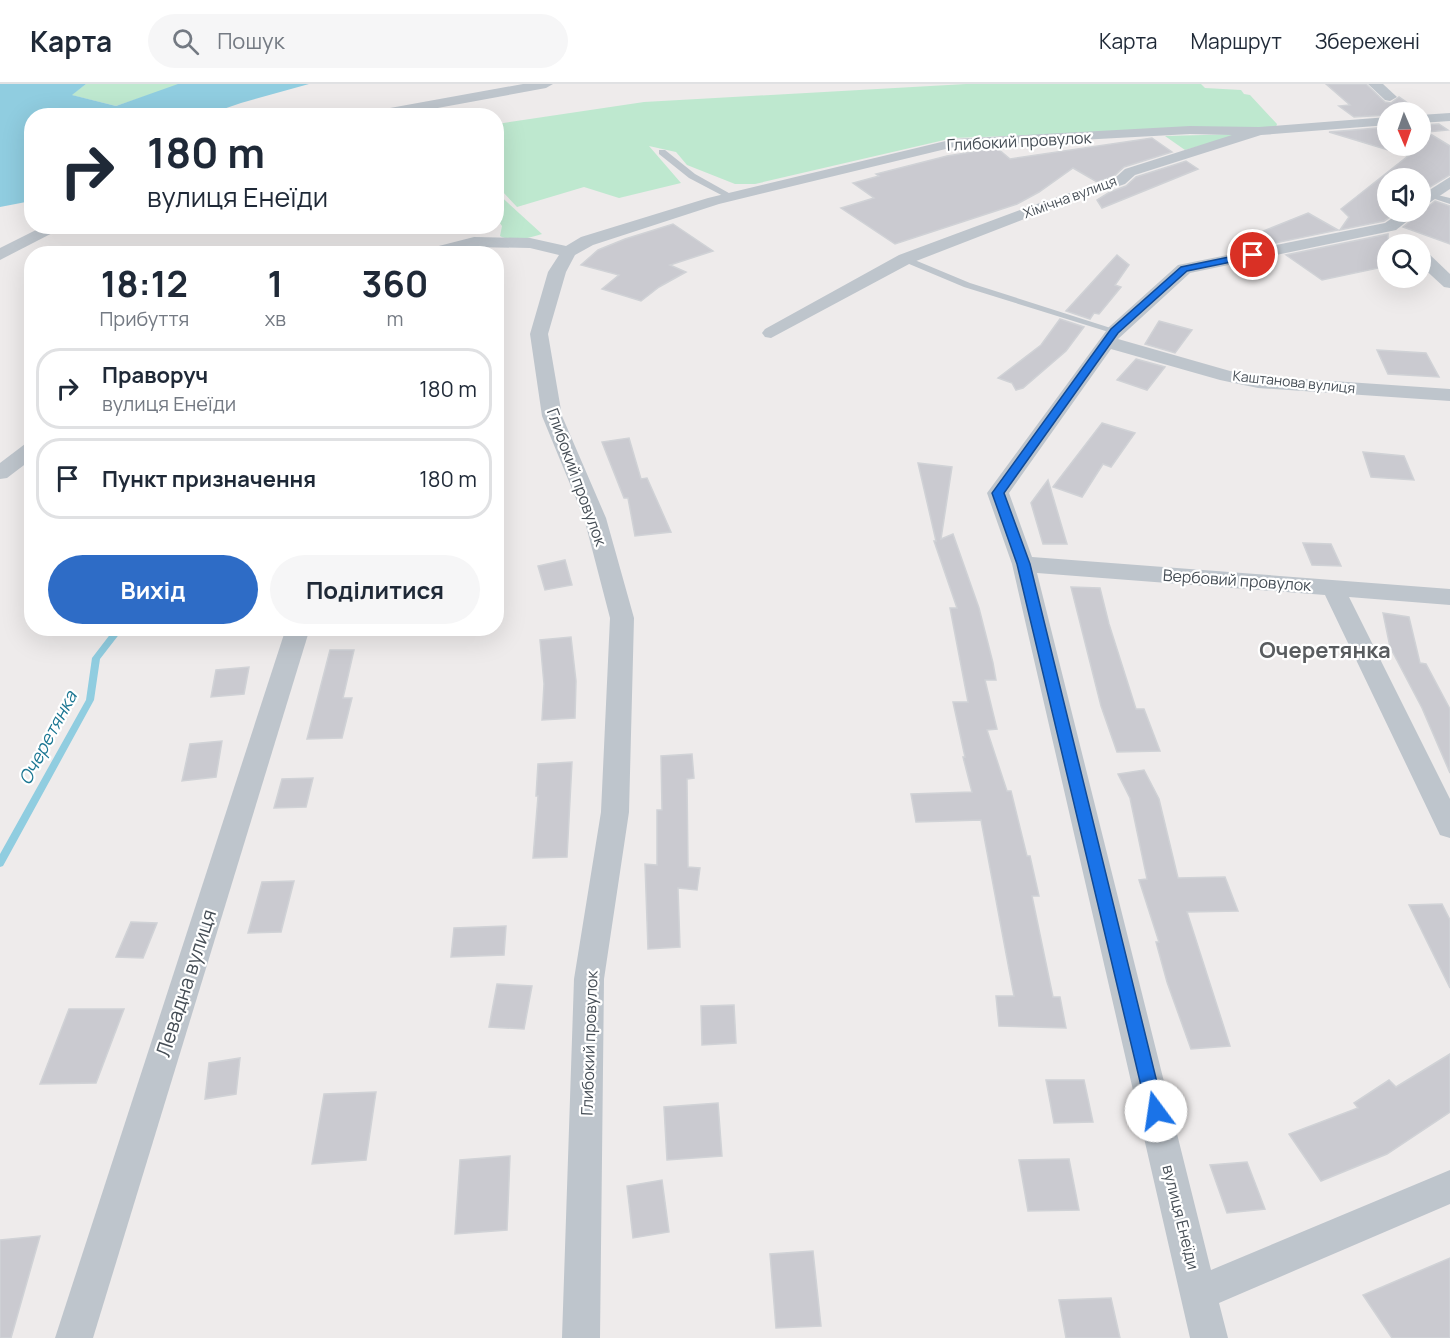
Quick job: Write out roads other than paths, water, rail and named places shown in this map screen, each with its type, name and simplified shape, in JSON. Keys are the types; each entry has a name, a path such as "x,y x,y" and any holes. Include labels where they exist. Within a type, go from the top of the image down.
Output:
{"street":[{"path":"412,108 546,84"},
{"path":"1374,84 1390,96"},
{"path":"1431,118 1450,117"},
{"name":"Хімічна вулиця","path":"771,333 905,259 1034,210 1120,181 1130,172 1259,131 1377,122"},
{"name":"Глибокий провулок","path":"581,1338 589,979 615,812 622,618 595,518 552,416 539,334 557,272 569,252 587,241 732,197 954,143 1190,130 1259,131"},
{"path":"1431,196 1450,182"},
{"name":"вулиця Енеїди","path":"1209,1338 1023,564 998,493 1111,337 1184,269 1396,233 1404,222"},
{"path":"0,255 42,234"},
{"path":"459,246 474,242 530,243 569,252"},
{"path":"1431,265 1450,283"},
{"name":"Каштанова вулиця","path":"1111,337 1227,376 1258,382 1450,395"},
{"path":"0,473 24,454"},
{"name":"Вербовий провулок","path":"1023,564 1450,597"},
{"path":"1333,588 1450,827"},
{"name":"Левадна вулиця","path":"74,1338 295,636"},
{"path":"1200,1293 1450,1187"}],"lane":[{"path":"662,152 692,176 732,197"},
{"path":"1431,200 1450,201"},
{"path":"905,259 967,285 1111,337"}],"water":[{"path":"0,84 86,84 72,95 116,106 178,84 309,84 226,108 24,108 24,202 0,207"}],"waterway":[{"name":"Очеретянка","path":"0,863 90,700 96,658 114,636"}],"district":[{"name":"Очеретянка","path":"1325,650"}]}
